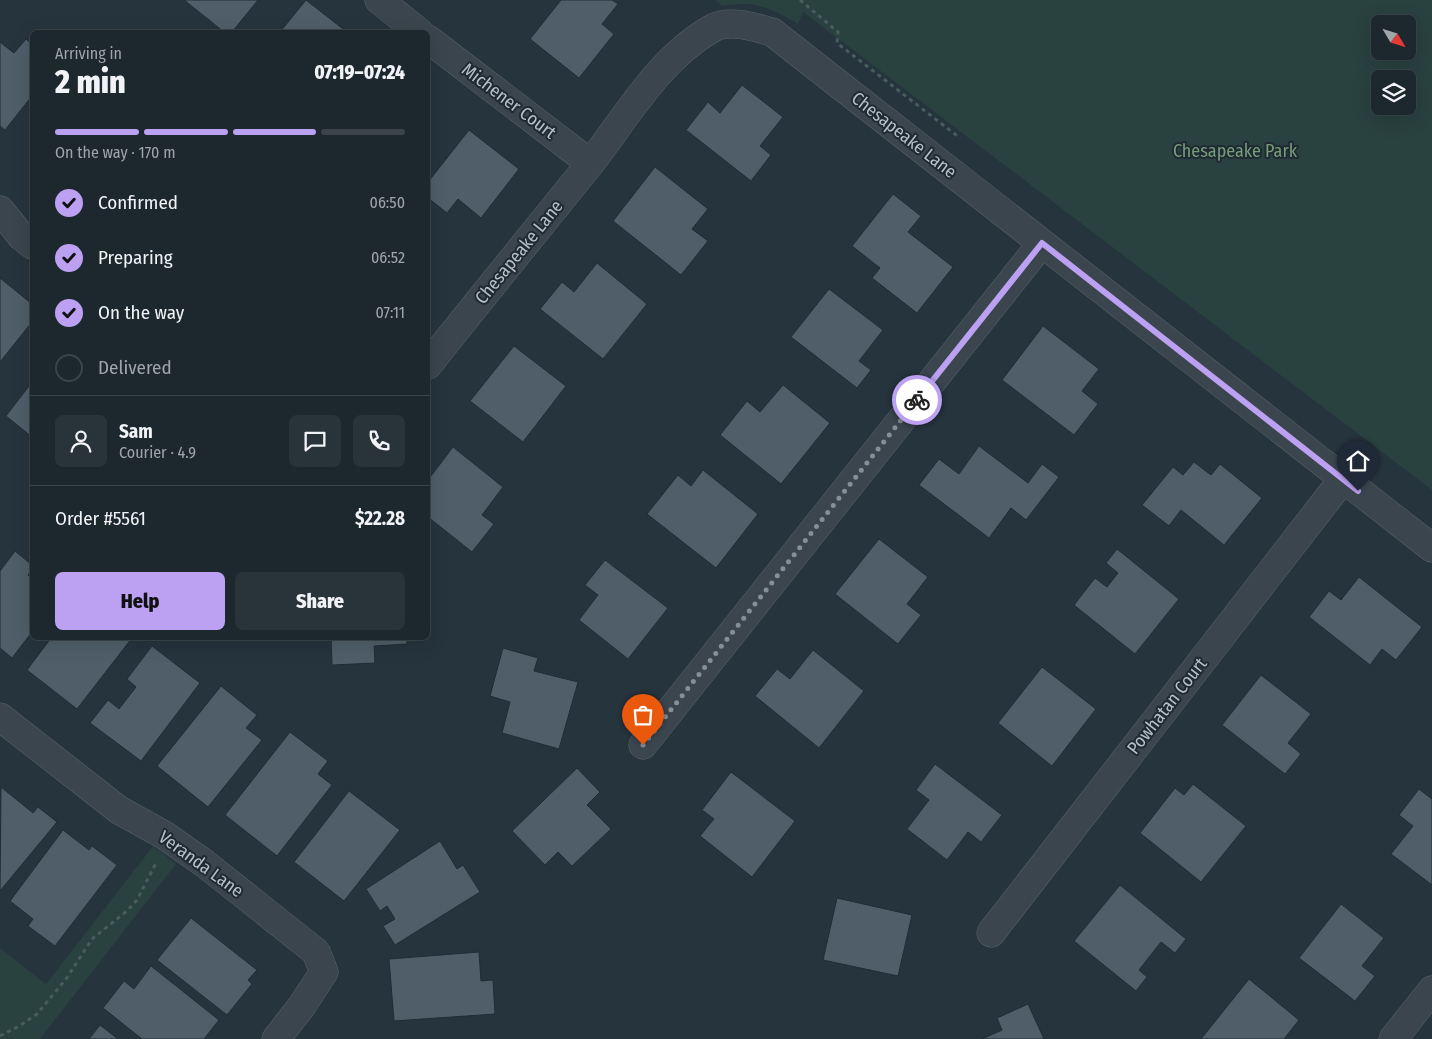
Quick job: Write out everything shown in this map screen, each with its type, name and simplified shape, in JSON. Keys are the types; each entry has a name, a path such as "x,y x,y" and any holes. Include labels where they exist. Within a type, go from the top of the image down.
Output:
{"street":[{"path":"379,0 416,30"},
{"name":"Chesapeake Lane","path":"430,363 590,163 651,83 679,52 715,27 746,24 772,32 1432,548"},
{"name":"Michener Court","path":"430,41 590,163"},
{"path":"0,210 22,237 30,243"},
{"path":"643,745 1042,243"},
{"name":"Powhatan Court","path":"991,933 1343,479"},
{"name":"Veranda Lane","path":"0,717 119,810 175,842 316,952 324,972 301,1007 276,1039"},
{"path":"1393,1039 1432,990"}],"path":[{"path":"800,0 838,32 837,43 960,138"},
{"path":"0,1036 37,1014 66,979 92,939 128,911 137,900 155,864 175,842"}],"green space":[{"name":"Chesapeake Park","path":"715,0 1432,0 1432,490 803,12 798,24 762,7 734,4 722,6"},
{"path":"153,846 176,864 40,1039 0,1039 0,948 46,984"}],"building":[{"path":"184,0 258,0 234,30 222,30"},
{"path":"306,0 344,30 282,30"},
{"path":"561,0 612,0 618,4 602,24 614,34 579,78 530,39"},
{"path":"26,39 30,42 30,99 5,130 0,126 0,42 14,53"},
{"path":"742,85 783,117 760,146 771,155 751,181 686,130 708,102 720,113"},
{"path":"469,130 519,169 481,218 458,199 447,213 430,200 430,179"},
{"path":"655,167 708,209 692,229 708,241 681,275 613,221"},
{"path":"893,194 921,216 908,232 953,267 917,313 872,278 880,268 852,246"},
{"path":"597,263 647,304 603,359 540,309 562,282 574,292"},
{"path":"0,278 30,302 30,324 0,362"},
{"path":"829,289 883,330 859,361 871,370 857,388 791,337"},
{"path":"1043,326 1099,369 1082,391 1098,404 1074,435 1002,380"},
{"path":"514,346 566,386 523,442 470,401"},
{"path":"30,385 30,435 6,416"},
{"path":"783,385 830,423 781,484 720,435 747,401 760,412"},
{"path":"979,446 1028,483 1042,464 1059,477 1026,520 1011,508 989,538 919,485 939,459 959,474"},
{"path":"453,447 503,487 482,515 494,524 472,552 430,519 430,477"},
{"path":"1194,462 1211,475 1220,464 1262,498 1224,545 1181,510 1169,526 1142,505 1173,467 1183,475"},
{"path":"703,470 758,514 716,568 647,514 678,475 691,486"},
{"path":"879,539 928,577 907,604 921,615 898,644 835,594"},
{"path":"1117,549 1179,599 1135,654 1074,605 1095,578 1107,587 1118,573 1106,563"},
{"path":"15,551 30,563 30,572 28,575 30,576 30,635 12,658 0,648 0,571"},
{"path":"605,560 668,608 628,659 579,620 598,595 585,585"},
{"path":"1359,577 1422,627 1396,660 1382,649 1370,665 1309,617 1329,591 1341,600"},
{"path":"50,640 130,640 77,709 27,670"},
{"path":"331,640 407,640 407,644 374,646 375,663 332,665"},
{"path":"152,646 200,683 141,761 90,723 108,700 119,709 136,687 127,679"},
{"path":"503,648 538,658 534,671 578,682 559,749 502,733 510,702 490,696"},
{"path":"813,650 864,691 819,748 755,696 777,669 790,679"},
{"path":"1042,667 1096,709 1052,766 998,723"},
{"path":"1261,675 1311,714 1288,743 1301,754 1285,774 1222,725"},
{"path":"221,686 257,715 246,728 262,740 208,807 157,766"},
{"path":"290,732 328,761 318,774 332,785 277,856 225,815"},
{"path":"935,764 1002,815 981,842 968,832 947,860 907,829 929,800 916,790"},
{"path":"577,768 600,792 587,805 611,829 572,866 558,852 545,865 512,831"},
{"path":"731,772 795,821 752,877 700,836 714,819 702,810"},
{"path":"1193,784 1246,826 1201,882 1140,833 1175,788 1184,795"},
{"path":"1,787 33,813 38,807 57,822 0,891"},
{"path":"1419,789 1432,799 1432,885 1391,854 1413,826 1399,815"},
{"path":"349,791 400,830 344,901 294,862"},
{"path":"63,830 89,850 92,846 117,865 55,946 28,926 33,919 10,901"},
{"path":"440,841 457,869 463,865 480,892 395,945 383,926 395,919 387,906 380,911 366,889"},
{"path":"1120,885 1186,939 1175,953 1161,942 1139,970 1147,977 1136,991 1074,941"},
{"path":"837,898 912,915 898,976 823,960"},
{"path":"1341,904 1384,938 1362,966 1375,976 1355,1001 1299,958"},
{"path":"191,918 257,970 248,980 252,984 227,1015 157,960"},
{"path":"479,952 481,981 493,980 495,1014 394,1021 389,959"},
{"path":"151,966 219,1020 204,1039 142,1039 103,1008 124,981 134,989"},
{"path":"1249,979 1299,1020 1284,1039 1201,1039"},
{"path":"1028,1004 1044,1039 982,1039 1002,1030 997,1018"},
{"path":"100,1025 118,1039 89,1039"}],"way so far":[{"path":"643,745 917,400"}],"route":[{"path":"917,400 1042,243 1358,491"}]}
